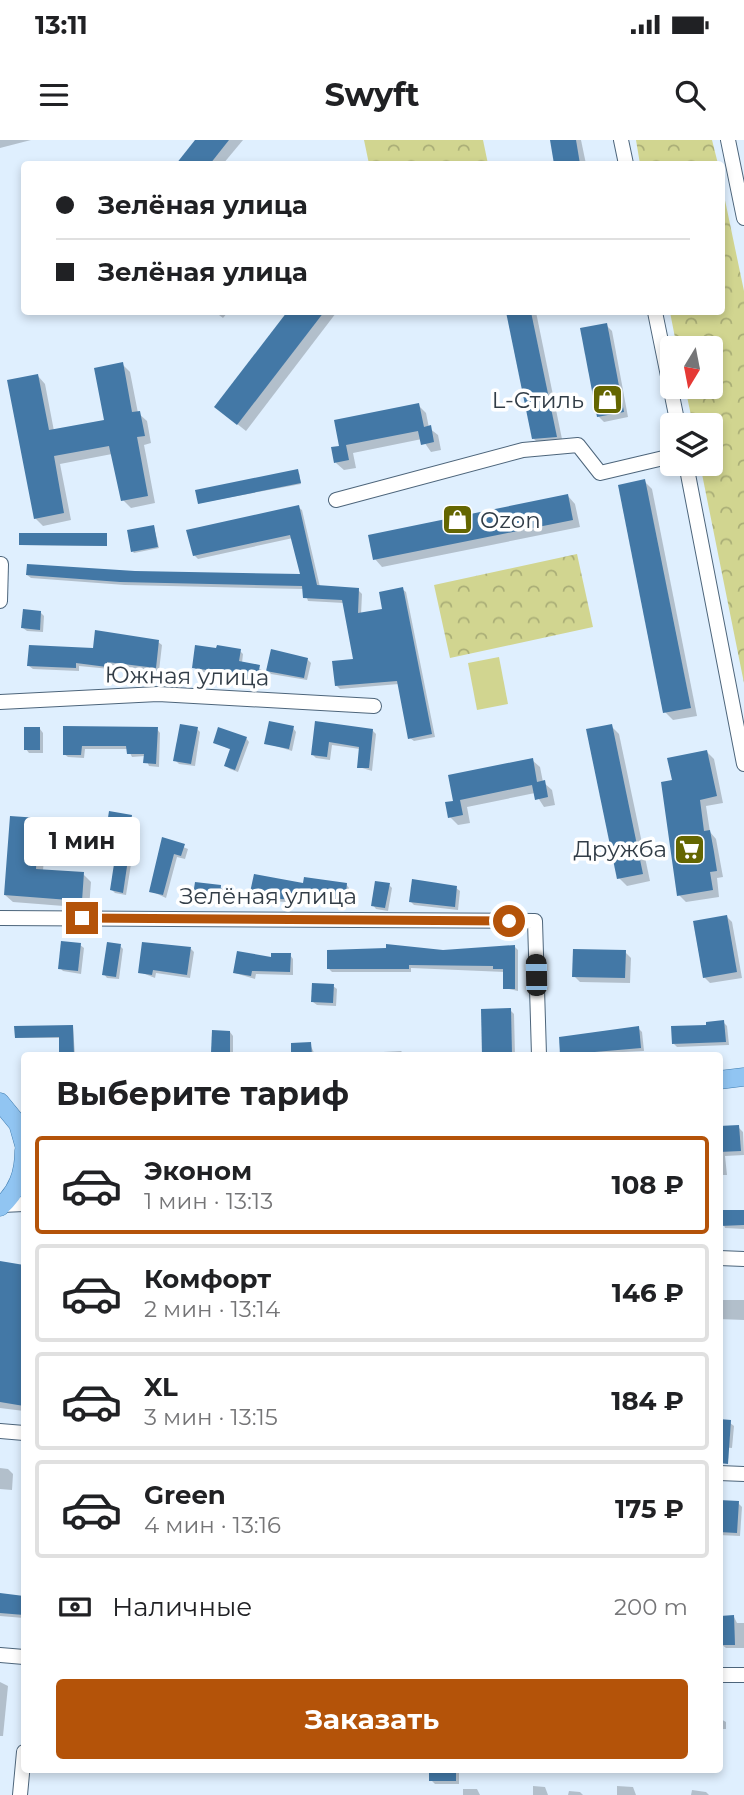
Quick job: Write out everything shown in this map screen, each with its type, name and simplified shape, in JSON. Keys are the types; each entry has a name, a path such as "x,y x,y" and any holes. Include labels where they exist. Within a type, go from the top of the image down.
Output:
{"main road":[{"path":"723,1080 744,1077"},
{"path":"8,1108 21,1140"},
{"path":"1,1206 21,1192"}],"street":[{"path":"621,140 625,161"},
{"path":"728,140 744,218"},
{"path":"656,315 676,413"},
{"path":"336,500 523,450 578,445 600,473 660,459"},
{"path":"687,476 744,764"},
{"path":"0,601 1,564"},
{"name":"Южная улица","path":"0,702 158,694 374,706"},
{"name":"Зелёная улица","path":"0,918 535,921 539,1052"},
{"path":"723,1258 744,1259"},
{"path":"0,1431 21,1433"},
{"path":"723,1473 744,1474"},
{"path":"0,1655 21,1657"},
{"path":"723,1675 744,1675"},
{"path":"20,1795 22,1773"}],"green space":[{"path":"364,140 483,140 487,161 368,161"},
{"path":"636,140 712,140 717,161 640,161"},
{"path":"725,200 744,291 744,683 702,476 723,476 723,413 690,413 688,399 723,399 723,336 675,336 671,315 725,315"},
{"path":"577,554 593,627 450,658 434,585"},
{"path":"499,657 508,704 477,710 468,663"}],"building":[{"path":"195,140 229,140 212,161 178,161"},
{"path":"550,140 576,140 580,161 554,161"},
{"path":"285,315 322,315 237,425 214,407"},
{"path":"507,315 532,315 557,437 532,439"},
{"path":"607,323 624,412 597,417 580,328"},
{"path":"123,362 132,412 140,411 145,436 137,437 148,496 121,501 109,446 54,456 64,513 34,519 7,380 38,374 49,430 104,420 94,368"},
{"path":"419,403 424,427 431,425 434,442 421,445 418,431 346,445 349,460 334,463 331,447 339,446 334,420"},
{"path":"298,469 301,483 198,504 195,490"},
{"path":"645,479 691,708 663,713 618,485"},
{"path":"568,494 573,520 373,560 368,535"},
{"path":"299,505 317,585 359,588 358,613 382,609 379,592 403,587 432,734 408,739 397,681 335,686 332,661 353,659 342,600 303,598 302,586 120,582 26,575 27,564 135,571 300,574 290,535 193,556 186,530"},
{"path":"154,525 158,547 131,552 127,530"},
{"path":"19,533 107,533 107,546 19,545"},
{"path":"23,609 41,611 40,630 21,628"},
{"path":"95,630 159,640 156,668 107,662 107,667 76,663 76,668 27,666 29,645 93,648"},
{"path":"195,645 241,649 239,661 260,665 257,681 244,679 245,675 192,668"},
{"path":"271,649 308,658 304,678 266,671"},
{"path":"269,721 294,726 289,749 264,744"},
{"path":"315,721 373,729 369,768 357,768 359,747 329,742 327,757 311,755"},
{"path":"180,724 198,727 191,764 173,761"},
{"path":"612,724 643,874 617,879 586,729"},
{"path":"63,726 158,727 156,764 143,763 144,754 127,754 126,746 82,746 81,755 63,755"},
{"path":"24,727 40,727 40,750 24,750"},
{"path":"218,727 247,737 235,770 224,766 230,749 213,743"},
{"path":"707,750 717,796 700,800 704,831 710,830 717,871 710,872 713,890 677,896 661,782 672,780 667,758"},
{"path":"533,758 537,782 545,780 548,797 535,800 532,785 460,800 463,815 448,818 445,802 453,801 448,775"},
{"path":"109,811 132,815 128,841 105,837"},
{"path":"10,816 39,818 36,869 84,872 82,901 4,895"},
{"path":"162,837 185,844 181,856 174,854 163,895 149,892"},
{"path":"116,851 129,853 123,893 110,890"},
{"path":"254,874 303,883 304,877 347,883 345,903 249,897"},
{"path":"412,879 457,886 455,907 409,902"},
{"path":"375,881 390,883 385,908 371,906"},
{"path":"195,882 221,885 220,898 193,895"},
{"path":"727,915 737,972 703,978 693,921"},
{"path":"61,941 81,943 78,971 58,969"},
{"path":"107,942 121,944 116,977 102,975"},
{"path":"142,942 191,947 187,975 153,970 152,975 138,973"},
{"path":"386,944 443,950 515,945 515,989 503,989 503,969 493,969 493,966 409,965 409,969 327,969 327,950 386,948"},
{"path":"573,949 626,950 625,978 572,977"},
{"path":"237,951 271,957 271,953 291,953 290,972 252,971 251,976 233,973"},
{"path":"312,983 334,984 333,1003 311,1002"},
{"path":"511,1008 512,1052 482,1052 481,1009"},
{"path":"724,1020 726,1042 672,1044 671,1026 706,1025 706,1022"},
{"path":"73,1025 74,1052 59,1052 59,1037 15,1038 14,1026"},
{"path":"639,1026 641,1048 560,1052 559,1037"},
{"path":"212,1030 230,1031 230,1052 211,1052"},
{"path":"311,1042 312,1052 291,1052 291,1043"},
{"path":"739,1125 741,1151 723,1152 723,1126"},
{"path":"723,1210 744,1210 744,1225 723,1226"},
{"path":"0,1261 21,1264 21,1406 0,1402"},
{"path":"723,1419 731,1420 728,1464 723,1463"},
{"path":"723,1500 739,1501 737,1533 723,1532"},
{"path":"0,1593 21,1596 21,1615 0,1613"},
{"path":"734,1615 735,1645 723,1645 723,1616"},
{"path":"429,1773 456,1773 456,1781 429,1781"}],"place":[{"name":"L-Стиль","path":"607,400"},
{"name":"Ozon","path":"457,520"},
{"name":"Дружба","path":"690,849"}],"route":[{"path":"82,918 509,921"}]}
